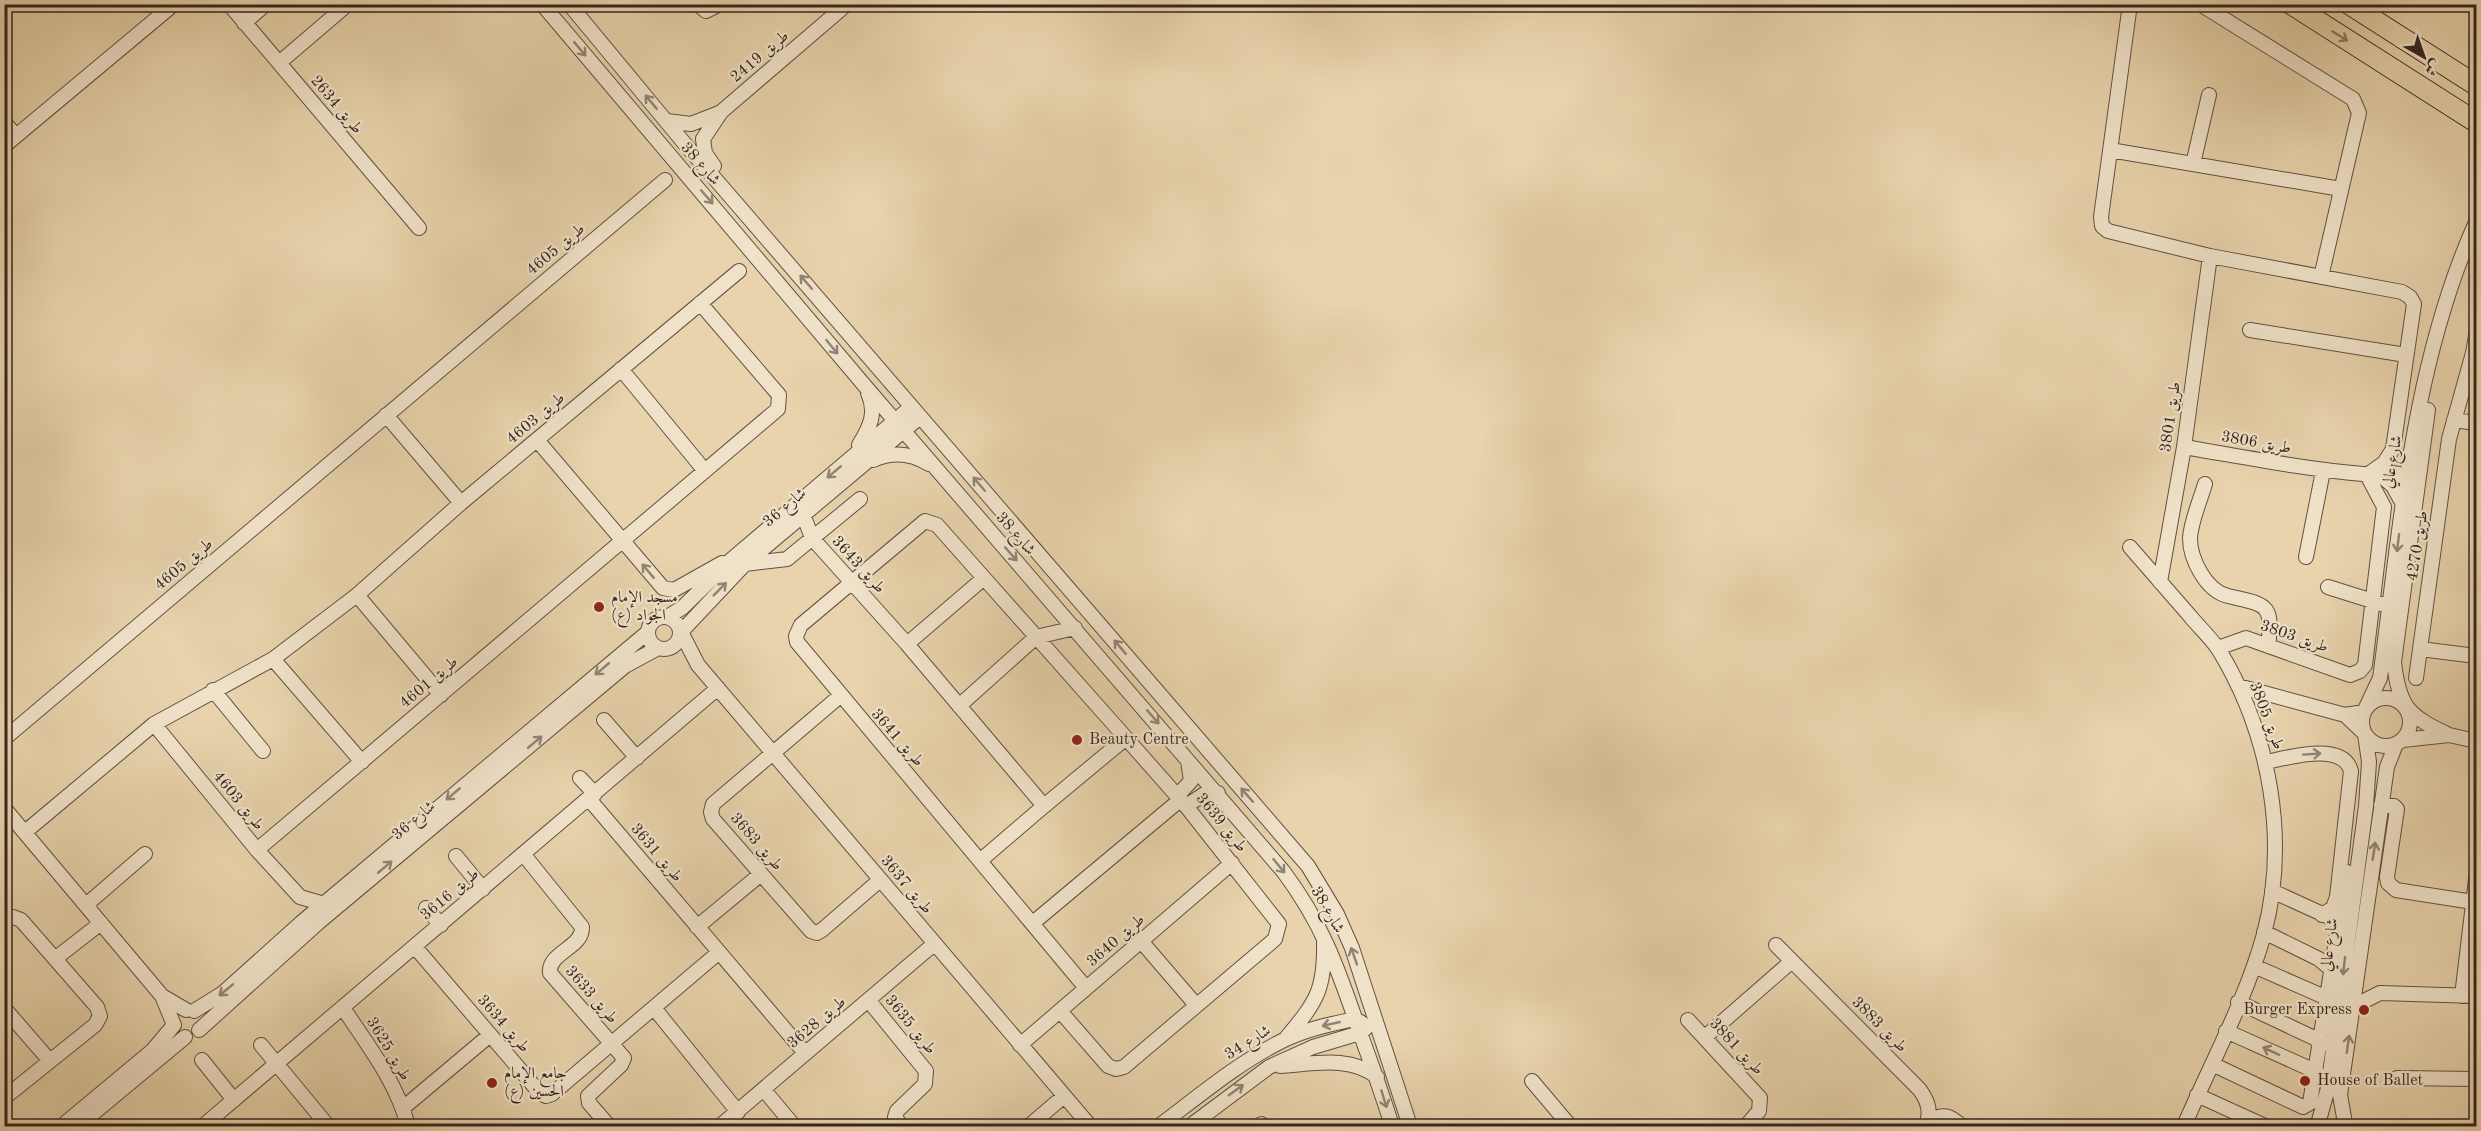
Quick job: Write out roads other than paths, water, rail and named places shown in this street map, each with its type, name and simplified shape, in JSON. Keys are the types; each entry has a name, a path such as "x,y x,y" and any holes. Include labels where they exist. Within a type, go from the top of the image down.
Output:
{"highway":[{"path":"2290,4 2476,122"},
{"path":"2349,4 2476,85"}],"street":[{"path":"4,146 174,4"},
{"name":"طريق 2634","path":"229,4 419,228"},
{"path":"244,23 266,4"},
{"path":"279,63 348,4"},
{"name":"شارع 38","path":"542,4 764,263 899,426 1283,870 1324,933 1361,1026 1392,1126"},
{"path":"697,4 706,11 720,4"},
{"name":"طريق 2419","path":"750,217 702,145 707,130 721,112 847,4"},
{"path":"2130,4 2101,217 2102,226 2108,231 2210,256 2402,292 2410,297 2414,304 2393,449 2373,475"},
{"path":"2200,4 2353,99 2358,105 2360,113 2321,277"},
{"name":"شارع 38","path":"571,6 685,144 1308,866 1337,914 1373,1011 1410,1126"},
{"path":"603,77 627,95 669,141 685,144 721,112"},
{"path":"2193,164 2209,95"},
{"name":"طريق 2419","path":"667,121 691,124 721,112"},
{"path":"4,122 16,136"},
{"path":"2110,150 2342,189"},
{"name":"طريق 4605","path":"4,739 665,180"},
{"name":"شارع عالي","path":"2404,705 2396,683 2394,662 2395,609 2407,477 2434,335 2476,222"},
{"name":"شارع عالي","path":"2364,712 2380,678 2395,609 2417,488 2440,338 2476,235"},
{"name":"طريق 3801","path":"2160,582 2184,447 2210,256"},
{"name":"طريق 4603","path":"25,832 153,724 273,660 357,595 461,503 739,271"},
{"name":"طريق 4601","path":"257,850 775,413 781,400 777,391 700,303"},
{"path":"2250,330 2406,355"},
{"path":"2475,354 2476,336"},
{"name":"طريق 4270","path":"2416,678 2449,439 2475,354"},
{"path":"621,369 705,471"},
{"path":"857,461 871,424 872,404 865,386"},
{"name":"شارع 36","path":"667,617 682,608 916,412"},
{"path":"386,415 461,503"},
{"path":"2454,420 2476,423"},
{"path":"537,440 663,588 670,591 738,561"},
{"name":"طريق 3806","path":"2184,447 2323,471 2373,475 2397,473 2407,477"},
{"path":"857,461 898,453 920,459 939,470"},
{"name":"شارع 36","path":"681,632 738,561 803,514 857,461"},
{"path":"2306,557 2323,471"},
{"path":"2373,475 2393,486 2403,504"},
{"path":"2373,475 2384,507 2374,602"},
{"path":"2407,477 2417,488"},
{"path":"2205,484 2190,536 2196,566 2217,591 2226,596 2261,603 2267,610 2270,621 2268,646"},
{"path":"803,514 812,538 860,499"},
{"name":"طريق 3641","path":"984,578 937,525 929,521 921,524 801,625 796,636 797,642 840,696 1034,922 1086,988"},
{"name":"طريق 3643","path":"738,561 783,561 812,538 1044,806"},
{"name":"طريق 3805","path":"2130,547 2218,648 2238,686 2266,762 2276,838 2272,891 2254,966 2184,1126"},
{"path":"906,644 984,578 1181,801"},
{"path":"2328,587 2395,609 2427,601"},
{"path":"357,595 441,695"},
{"name":"طريق 3803","path":"2218,648 2240,638 2350,675 2360,671 2367,657 2374,602"},
{"path":"667,617 677,622 681,632 673,646 660,648 650,641 648,632 657,618 667,617"},
{"path":"959,706 1036,637 1075,628"},
{"name":"شارع 36","path":"190,1010 223,993 302,922 648,632"},
{"name":"طريق 3637","path":"681,632 698,665 1090,1126"},
{"name":"شارع 36","path":"199,1030 319,922 625,666 660,648"},
{"name":"طريق 3637","path":"660,648 698,665"},
{"path":"2420,649 2476,656"},
{"path":"273,660 362,762"},
{"path":"2238,686 2345,715 2364,712"},
{"name":"طريق 3616","path":"202,1126 718,688"},
{"path":"213,690 263,751"},
{"name":"طريق 3683","path":"840,696 713,804 711,812 713,819 811,931 817,933 880,880"},
{"path":"2365,734 2362,719 2364,712 2369,705 2382,698 2390,698 2404,705 2427,725 2449,735 2476,741"},
{"path":"2399,742 2410,727 2410,719 2404,705"},
{"path":"2345,715 2382,746 2449,735"},
{"path":"604,720 637,758"},
{"name":"طريق 4603","path":"153,724 257,850 300,897"},
{"name":"شارع عالي","path":"2317,1125 2328,1088 2327,1044 2359,849 2368,773 2365,734"},
{"path":"981,860 1126,738"},
{"name":"شارع عالي","path":"2347,1125 2340,1095 2386,767 2399,742"},
{"path":"2266,762 2305,754 2333,755 2344,759 2351,771 2337,897 2332,908 2322,915"},
{"path":"1181,801 1191,781 1186,756"},
{"name":"طريق 3631","path":"580,778 592,797 718,953 805,1053"},
{"path":"1181,801 1206,793 1218,793"},
{"name":"طريق 3639","path":"1034,922 1181,801 1277,919 1278,934 1120,1069 1108,1066 1060,1011"},
{"path":"2381,805 2394,806 2397,810 2387,877 2391,887 2396,890 2473,902"},
{"path":"4,808 162,996 177,1033 185,1037"},
{"path":"2212,1064 2303,1107 2310,1103 2317,1072 2327,1044 2327,998 2349,864 2359,849"},
{"path":"86,905 145,854"},
{"name":"طريق 3633","path":"524,855 582,927 579,939 553,961 550,973 622,1055 623,1062 590,1093 588,1100 609,1126"},
{"path":"456,856 483,889"},
{"name":"طريق 3640","path":"1020,1045 1232,863"},
{"path":"697,927 761,874"},
{"path":"2462,996 2476,879"},
{"path":"2272,891 2322,915 2329,917 2340,913"},
{"path":"302,922 300,897 324,904"},
{"path":"426,908 441,925"},
{"path":"4,920 13,917 21,920 97,1007 100,1016 95,1025 4,1098"},
{"path":"56,958 101,923"},
{"path":"2264,932 2319,959 2331,969"},
{"path":"1285,1040 1320,990 1324,970 1324,933"},
{"path":"1141,941 1196,1005"},
{"name":"طريق 3628","path":"720,1126 934,944"},
{"name":"طريق 3883","path":"1776,945 1914,1084 1927,1102 1927,1124"},
{"name":"طريق 3634","path":"415,947 540,1093 546,1096 552,1094 718,953"},
{"path":"2319,959 2334,953"},
{"path":"1706,1038 1792,961"},
{"path":"2254,966 2327,998"},
{"path":"2357,976 2380,993"},
{"path":"2354,1006 2380,993 2476,996"},
{"path":"78,1126 185,1037 193,1036 199,1030 201,1022 190,1010 162,996"},
{"name":"طريق 3635","path":"869,1001 926,1071 925,1084 897,1111 895,1117 901,1126"},
{"path":"2238,1002 2327,1044"},
{"path":"4,1008 50,1061"},
{"name":"طريق 3625","path":"343,1008 378,1059 403,1108 408,1126"},
{"path":"654,1008 738,1112"},
{"path":"62,1126 152,1051 174,1025 176,1015 190,1010"},
{"path":"1373,1011 1361,1026 1376,1040 1394,1090 1402,1100"},
{"name":"طريق 3881","path":"1688,1020 1760,1098 1761,1105 1754,1124"},
{"name":"شارع 34","path":"1159,1126 1246,1062 1285,1040 1315,1028 1361,1026"},
{"name":"شارع 34","path":"1190,1126 1269,1067 1361,1026"},
{"path":"2226,1031 2317,1072"},
{"name":"طريق 3625","path":"403,1108 490,1035"},
{"path":"261,1046 328,1126"},
{"path":"202,1060 234,1100"},
{"path":"1269,1067 1313,1062 1353,1064 1364,1067 1377,1077"},
{"path":"2397,1078 2476,1079"},
{"path":"1532,1081 1570,1126"},
{"path":"764,1090 794,1126"},
{"path":"2198,1095 2265,1126"},
{"path":"1029,1126 1064,1096"},
{"name":"طريق 3883","path":"1927,1124 1941,1115 1948,1116 1960,1126"},
{"path":"2317,1125 2331,1119 2347,1125"}],"place":[{"name":"مسجد الإمام الجواد (ع)","path":"599,607"},
{"name":"Beauty Centre","path":"1077,740"},
{"name":"Burger Express","path":"2364,1010"},
{"name":"House of Ballet","path":"2305,1081"},
{"name":"جامع الإمام الحسين (ع)","path":"492,1083"}]}
